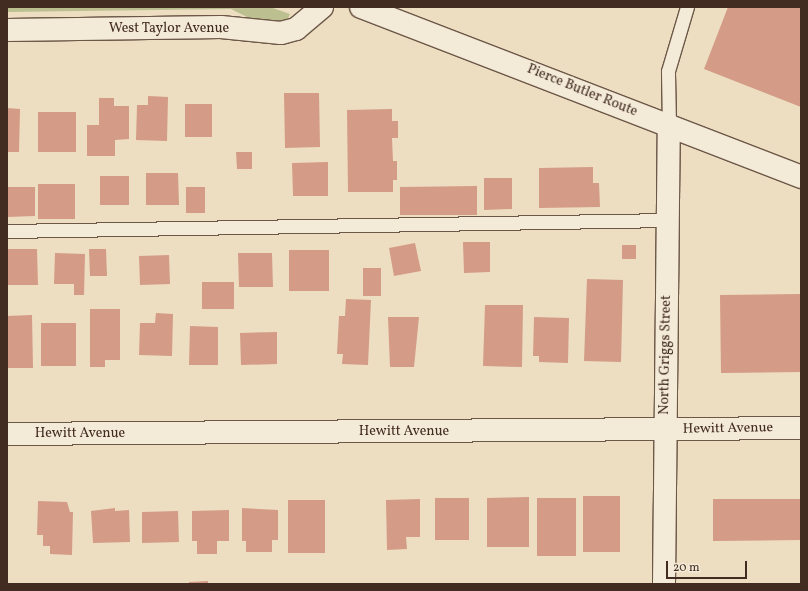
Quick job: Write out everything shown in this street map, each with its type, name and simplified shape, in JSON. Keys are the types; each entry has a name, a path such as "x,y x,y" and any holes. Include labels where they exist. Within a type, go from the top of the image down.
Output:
{"street":[{"name":"West Taylor Avenue","path":"7,30 220,27 281,33 296,28 322,7"},
{"name":"Pierce Butler Route","path":"361,7 801,177"},
{"name":"North Griggs Street","path":"664,584 669,125"},
{"name":"Hewitt Avenue","path":"7,434 801,428"}],"lane":[{"path":"669,125 668,71 687,7"},
{"path":"7,232 669,220"}],"green space":[{"path":"7,7 270,7 290,14 287,21 261,24 231,9 7,12"}],"building":[{"path":"728,7 801,7 801,107 704,69"},
{"path":"284,93 319,93 320,147 285,148"},
{"path":"148,96 168,97 167,141 136,140 137,105 148,105"},
{"path":"99,98 114,98 114,106 129,106 129,139 115,140 115,156 87,156 87,125 99,125"},
{"path":"185,104 212,104 212,137 185,137"},
{"path":"7,108 20,109 19,152 7,152"},
{"path":"392,109 392,121 398,121 398,138 392,138 393,161 397,161 397,180 393,180 393,192 348,192 347,110"},
{"path":"38,112 76,112 76,152 38,152"},
{"path":"236,152 252,152 252,169 237,169"},
{"path":"328,162 328,196 293,196 292,163"},
{"path":"593,167 593,183 599,183 600,207 539,208 539,168"},
{"path":"146,173 178,173 179,205 146,205"},
{"path":"100,176 129,176 129,205 100,205"},
{"path":"484,178 512,178 512,209 484,210"},
{"path":"38,184 75,184 75,219 38,219"},
{"path":"477,186 477,215 400,215 400,187"},
{"path":"7,187 35,187 35,216 7,217"},
{"path":"186,187 205,187 205,213 186,213"},
{"path":"463,242 490,242 490,272 464,273"},
{"path":"415,243 421,271 394,276 389,248"},
{"path":"622,245 636,245 636,259 622,259"},
{"path":"7,249 37,249 38,285 7,285"},
{"path":"89,249 106,249 107,276 90,276"},
{"path":"289,250 329,250 329,291 289,291"},
{"path":"55,253 85,254 84,295 74,295 74,284 54,284"},
{"path":"238,253 272,253 273,287 239,287"},
{"path":"169,255 170,284 140,285 139,256"},
{"path":"363,268 381,268 381,296 363,296"},
{"path":"587,279 623,280 621,362 584,361"},
{"path":"202,282 234,282 234,309 202,309"},
{"path":"801,294 801,372 721,373 720,295"},
{"path":"346,299 371,300 368,365 342,364 343,354 337,354 339,316 345,316"},
{"path":"485,305 523,305 522,367 483,366"},
{"path":"90,309 120,309 120,360 105,360 105,367 90,367"},
{"path":"156,313 173,314 172,356 139,355 140,323 155,323"},
{"path":"32,315 33,368 7,368 7,316"},
{"path":"388,317 419,317 414,367 390,367"},
{"path":"534,317 569,318 568,363 539,362 539,356 533,356"},
{"path":"41,323 76,323 76,366 41,366"},
{"path":"190,326 218,327 218,365 189,365"},
{"path":"277,332 277,364 241,365 240,333"},
{"path":"583,496 620,496 620,552 583,552"},
{"path":"529,497 529,547 487,547 487,498"},
{"path":"435,498 469,498 469,540 435,540"},
{"path":"537,498 576,498 576,556 537,556"},
{"path":"420,499 420,537 406,537 407,549 387,550 386,500"},
{"path":"713,499 800,499 800,540 713,541"},
{"path":"288,500 325,500 325,553 288,553"},
{"path":"38,501 67,502 70,512 73,512 72,555 50,554 50,546 43,546 43,535 37,535"},
{"path":"115,508 115,511 129,510 130,542 93,543 91,511"},
{"path":"242,508 278,510 278,540 272,540 272,552 246,552 246,541 242,541"},
{"path":"229,510 229,541 217,541 217,554 197,554 197,541 192,541 192,511"},
{"path":"178,511 179,542 142,543 142,512"},
{"path":"208,581 208,584 189,584 189,582"}]}
